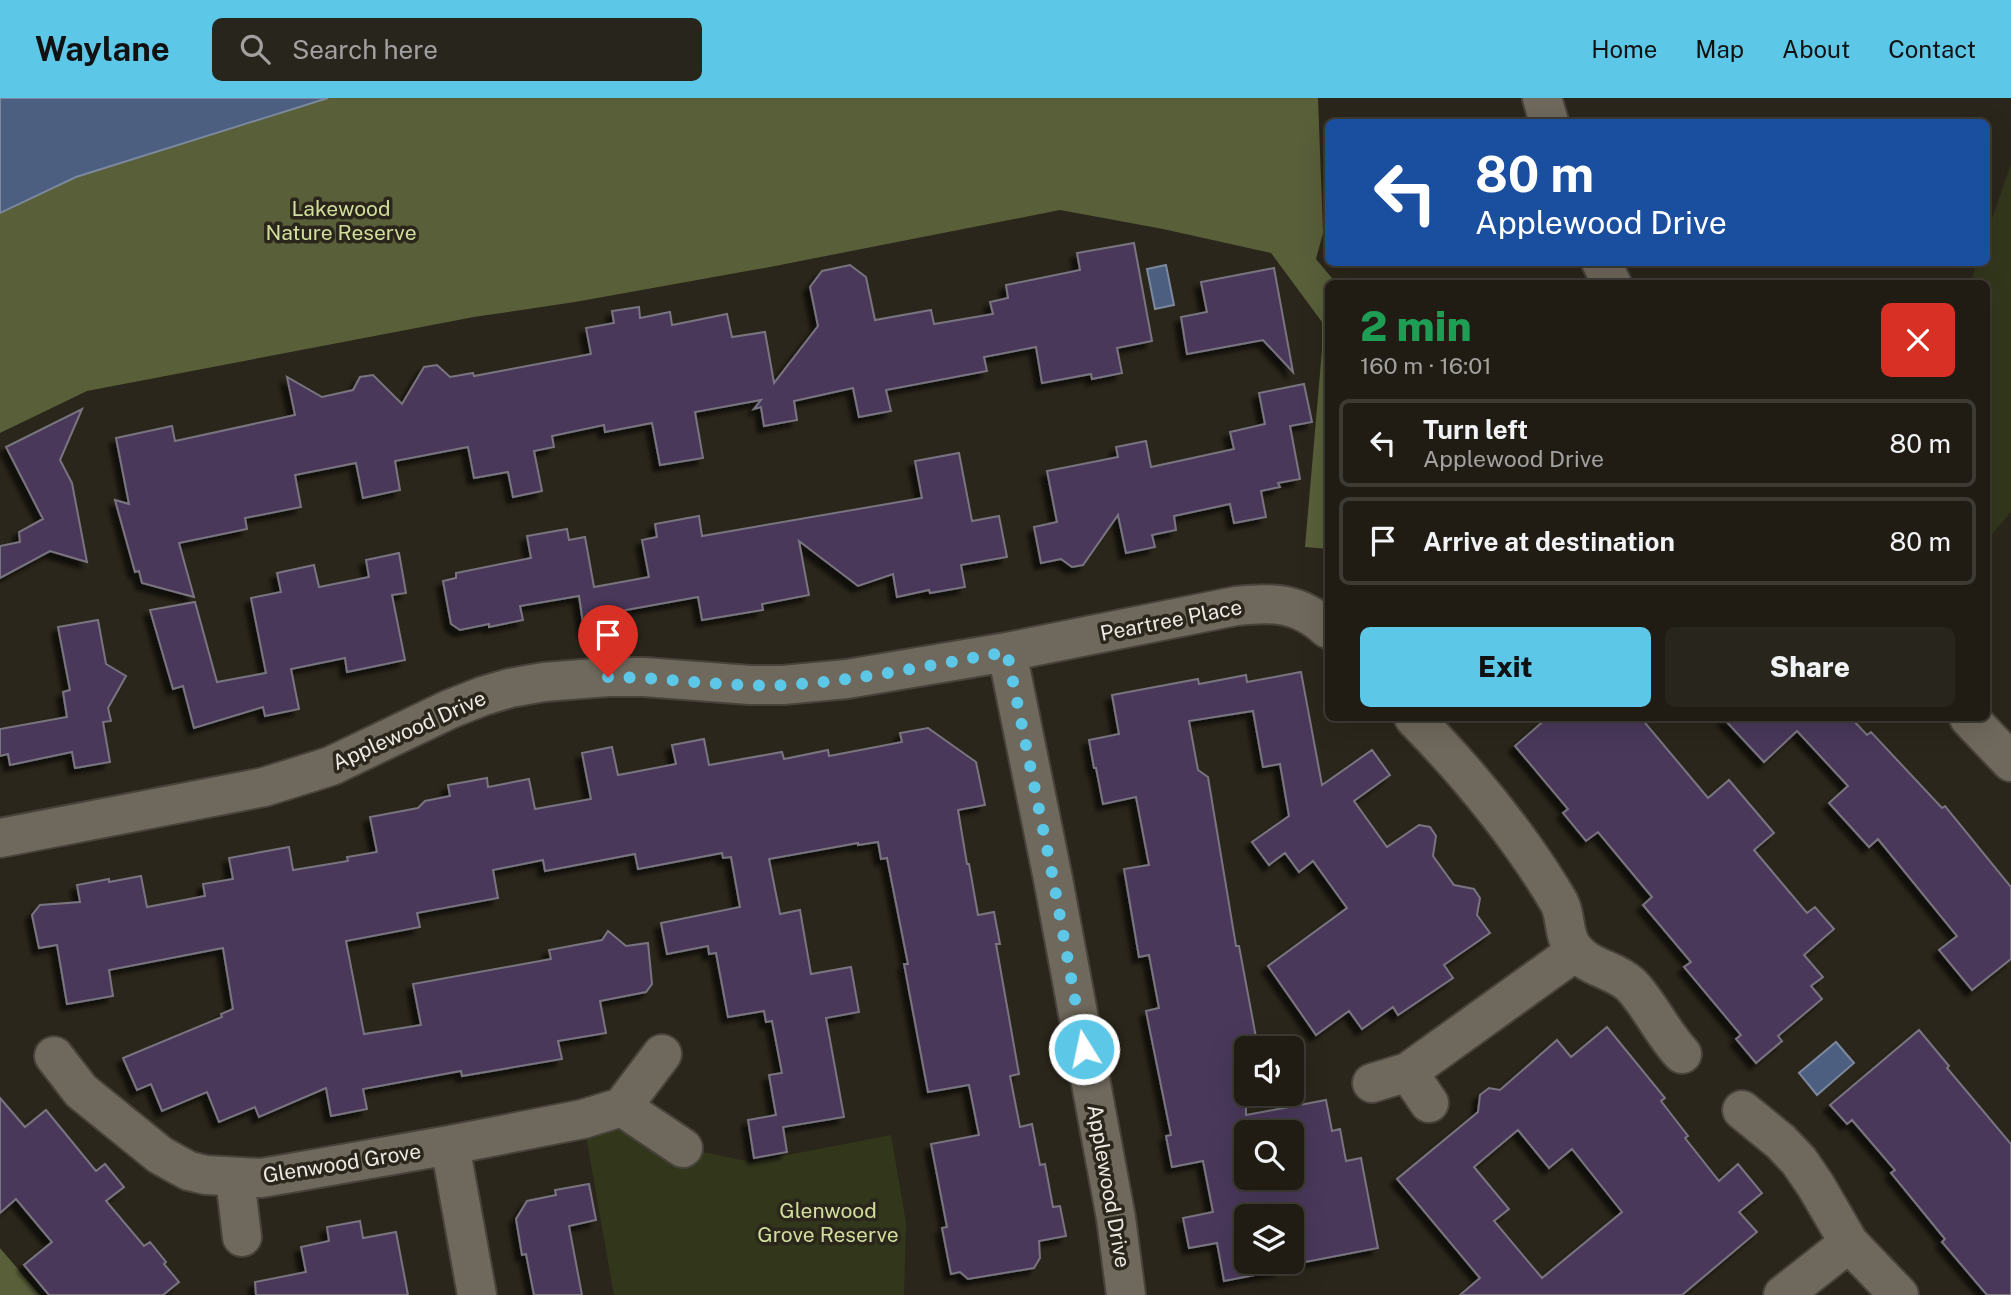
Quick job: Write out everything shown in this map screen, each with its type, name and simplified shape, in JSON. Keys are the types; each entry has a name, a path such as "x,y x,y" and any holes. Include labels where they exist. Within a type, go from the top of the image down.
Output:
{"street":[{"path":"1542,98 1548,119"},
{"name":"Peartree Place","path":"1007,652 1236,606 1263,603 1302,610 1325,627"},
{"name":"Applewood Drive","path":"0,838 264,786 331,766 450,709 510,688 544,682 608,677 750,685 813,683 1007,652 1053,878 1123,1259 1126,1295"},
{"path":"1417,721 1483,792 1547,883 1561,908 1569,943 1575,951 1629,984 1646,1002 1682,1054"},
{"path":"1972,721 2011,762"},
{"path":"1371,1083 1418,1087 1575,951"},
{"path":"662,1054 622,1107 682,1148"},
{"name":"Glenwood Grove","path":"54,1056 81,1091 160,1155 190,1171 235,1178 261,1178 450,1145 583,1119 622,1107"},
{"path":"1742,1110 1799,1161 1849,1243 1899,1295"},
{"name":"Glenwood Grove","path":"450,1145 477,1295"},
{"name":"Glenwood Grove","path":"235,1178 242,1237"},
{"path":"1783,1295 1849,1243"}],"green space":[{"name":"Lakewood Nature Reserve","path":"328,98 1318,98 1323,233 1316,259 1334,280 1325,280 1325,549 1305,547 1322,350 1322,322 1271,253 1060,210 770,267 474,317 87,391 0,433 0,213 76,177"},
{"path":"2011,164 2011,512 1990,536 1990,280 1971,280 1976,266 1990,266 1990,224"},
{"name":"Glenwood Grove Reserve","path":"598,1115 683,1148 751,1162 891,1135 906,1223 904,1295 614,1295 583,1119"},
{"path":"0,1248 40,1295 0,1295"}],"water":[{"path":"0,98 328,98 76,177 0,213"},
{"path":"1166,265 1174,305 1155,309 1147,269"},
{"path":"1836,1042 1854,1063 1817,1095 1799,1073"}],"building":[{"path":"1134,243 1152,341 1117,348 1122,373 1092,379 1091,374 1042,383 1036,347 984,357 987,371 886,390 891,411 859,417 853,388 794,401 797,420 764,426 761,407 754,409 761,400 695,412 703,458 660,465 652,423 605,432 604,425 552,436 554,447 534,451 542,491 513,497 508,472 474,478 468,447 395,461 400,490 363,498 356,463 295,475 301,507 245,518 247,529 179,543 194,597 142,583 139,571 135,572 115,500 129,504 116,438 172,426 175,441 295,415 287,377 322,397 353,390 360,377 373,375 402,404 424,367 437,365 450,377 473,373 474,376 591,354 586,328 614,323 612,311 639,307 640,318 670,312 672,325 727,314 732,337 765,332 774,383 818,326 810,287 822,271 850,265 866,277 875,320 931,310 934,324 993,314 990,302 1008,298 1006,285 1080,270 1077,253"},
{"path":"1274,268 1293,372 1263,340 1187,354 1181,317 1207,312 1201,282"},
{"path":"1304,384 1312,422 1290,426 1300,479 1278,483 1280,487 1261,491 1266,517 1234,523 1230,504 1174,516 1176,530 1152,535 1155,547 1126,553 1118,515 1083,565 1072,567 1061,559 1041,563 1034,527 1057,522 1047,471 1118,457 1116,447 1146,441 1151,467 1234,449 1230,432 1265,424 1259,393"},
{"path":"82,409 60,460 72,483 87,562 50,551 0,578 0,546 20,542 19,532 43,519 6,447"},
{"path":"959,453 972,521 999,516 1007,557 961,565 965,587 930,593 929,590 897,597 893,574 858,586 799,541 809,595 762,604 763,610 702,620 698,597 615,612 618,624 584,630 579,596 520,606 523,620 460,630 451,624 443,581 456,578 456,573 531,558 527,536 567,529 569,540 585,537 594,587 649,577 642,540 657,537 655,524 699,516 702,536 922,498 915,461"},
{"path":"399,553 406,593 392,595 405,660 347,672 345,658 291,669 299,709 265,716 263,707 194,728 183,686 173,689 150,610 195,602 217,682 266,673 251,598 281,592 277,573 314,565 319,587 369,577 366,560"},
{"path":"98,620 106,664 126,676 108,708 111,721 103,722 110,762 75,768 72,752 10,765 8,754 0,756 0,729 67,717 63,692 70,690 58,627"},
{"path":"1301,672 1322,785 1372,750 1390,775 1354,801 1387,847 1419,825 1430,827 1436,836 1433,856 1454,885 1474,889 1480,898 1477,915 1490,933 1444,965 1453,978 1398,1015 1393,1007 1362,1029 1349,1011 1316,1035 1268,966 1347,908 1313,861 1299,872 1285,853 1269,865 1252,842 1289,816 1280,764 1263,767 1253,711 1189,721 1198,770 1208,777 1236,946 1239,946 1256,1036 1234,1036 1234,1106 1246,1106 1246,1115 1326,1100 1332,1131 1340,1129 1346,1161 1361,1158 1378,1248 1304,1262 1304,1204 1234,1204 1234,1274 1260,1274 1224,1281 1217,1243 1189,1248 1183,1218 1213,1212 1203,1161 1172,1167 1166,1136 1171,1135 1146,1011 1159,1008 1149,955 1139,957 1124,869 1149,865 1136,797 1103,804 1089,740 1119,734 1112,695 1198,679 1199,684 1246,675 1247,682"},
{"path":"1544,721 1644,721 1708,798 1729,780 1774,833 1754,850 1807,913 1815,907 1834,929 1804,955 1823,977 1811,986 1822,999 1778,1036 1782,1041 1756,1063 1736,1039 1741,1035 1684,967 1691,962 1643,905 1652,897 1598,832 1586,841 1563,813 1568,809 1515,746"},
{"path":"1726,721 1854,721 1867,735 1871,732 1942,808 1945,806 2011,887 2011,959 1972,990 1939,950 1957,936 1878,839 1869,847 1829,803 1848,786 1797,731 1764,762"},
{"path":"928,728 976,762 985,805 958,810 967,864 978,915 994,912 1000,944 996,944 1019,1074 1010,1076 1020,1127 1032,1124 1040,1165 1045,1164 1053,1207 1060,1206 1066,1236 1039,1241 1040,1258 1034,1268 968,1279 960,1272 951,1274 942,1228 947,1227 931,1144 979,1135 969,1085 928,1092 904,964 908,964 887,858 881,859 878,842 769,859 780,914 800,910 811,974 851,967 859,1012 826,1018 844,1117 783,1127 787,1152 754,1158 748,1120 776,1115 769,1075 782,1073 772,1021 766,1022 764,1011 728,1017 716,953 709,954 708,946 667,954 661,923 740,907 731,857 723,858 722,853 638,869 635,854 545,871 543,860 493,870 498,898 417,913 420,927 346,941 364,1034 421,1025 413,984 551,959 549,950 602,940 608,931 626,946 648,943 652,984 646,992 600,1001 606,1033 558,1041 562,1059 462,1076 461,1071 363,1089 367,1109 331,1116 326,1088 259,1117 255,1107 219,1122 207,1092 162,1111 151,1084 137,1090 123,1058 222,1017 221,1014 233,1009 223,948 109,970 113,996 67,1004 57,945 39,948 32,915 40,905 80,902 77,885 141,876 147,907 205,896 203,884 233,879 229,858 289,847 293,870 348,861 347,857 377,852 370,817 418,808 425,801 450,796 448,785 487,778 488,787 529,779 535,809 591,799 582,753 612,747 618,775 676,764 672,745 704,739 709,765 782,752 784,759 828,750 829,756 902,742 900,733"},
{"path":"1607,1027 1665,1098 1661,1101 1688,1136 1685,1138 1719,1181 1738,1164 1762,1193 1739,1212 1757,1232 1682,1295 1460,1295 1480,1278 1397,1179 1478,1112 1480,1095 1489,1088 1500,1090 1557,1040 1571,1057","holes":["1518,1130 1549,1168 1572,1149 1622,1212 1542,1278 1494,1221 1509,1209 1474,1167"]},
{"path":"1919,1030 2011,1144 2011,1295 1987,1295 1942,1242 1945,1239 1891,1173 1895,1170 1852,1120 1847,1124 1830,1105"},
{"path":"0,1098 25,1127 46,1110 96,1171 105,1164 124,1187 106,1201 144,1246 150,1242 179,1282 163,1295 49,1295 24,1265 52,1242 16,1199 0,1213"},
{"path":"589,1184 596,1220 569,1226 582,1295 534,1295 526,1254 522,1255 516,1219 527,1201 556,1195 555,1190"},
{"path":"360,1221 363,1238 396,1232 408,1295 256,1295 255,1282 306,1272 301,1247 329,1241 327,1227"}],"route":[{"path":"608,677 783,685 847,679 1007,652 1053,878 1084,1049"}]}
